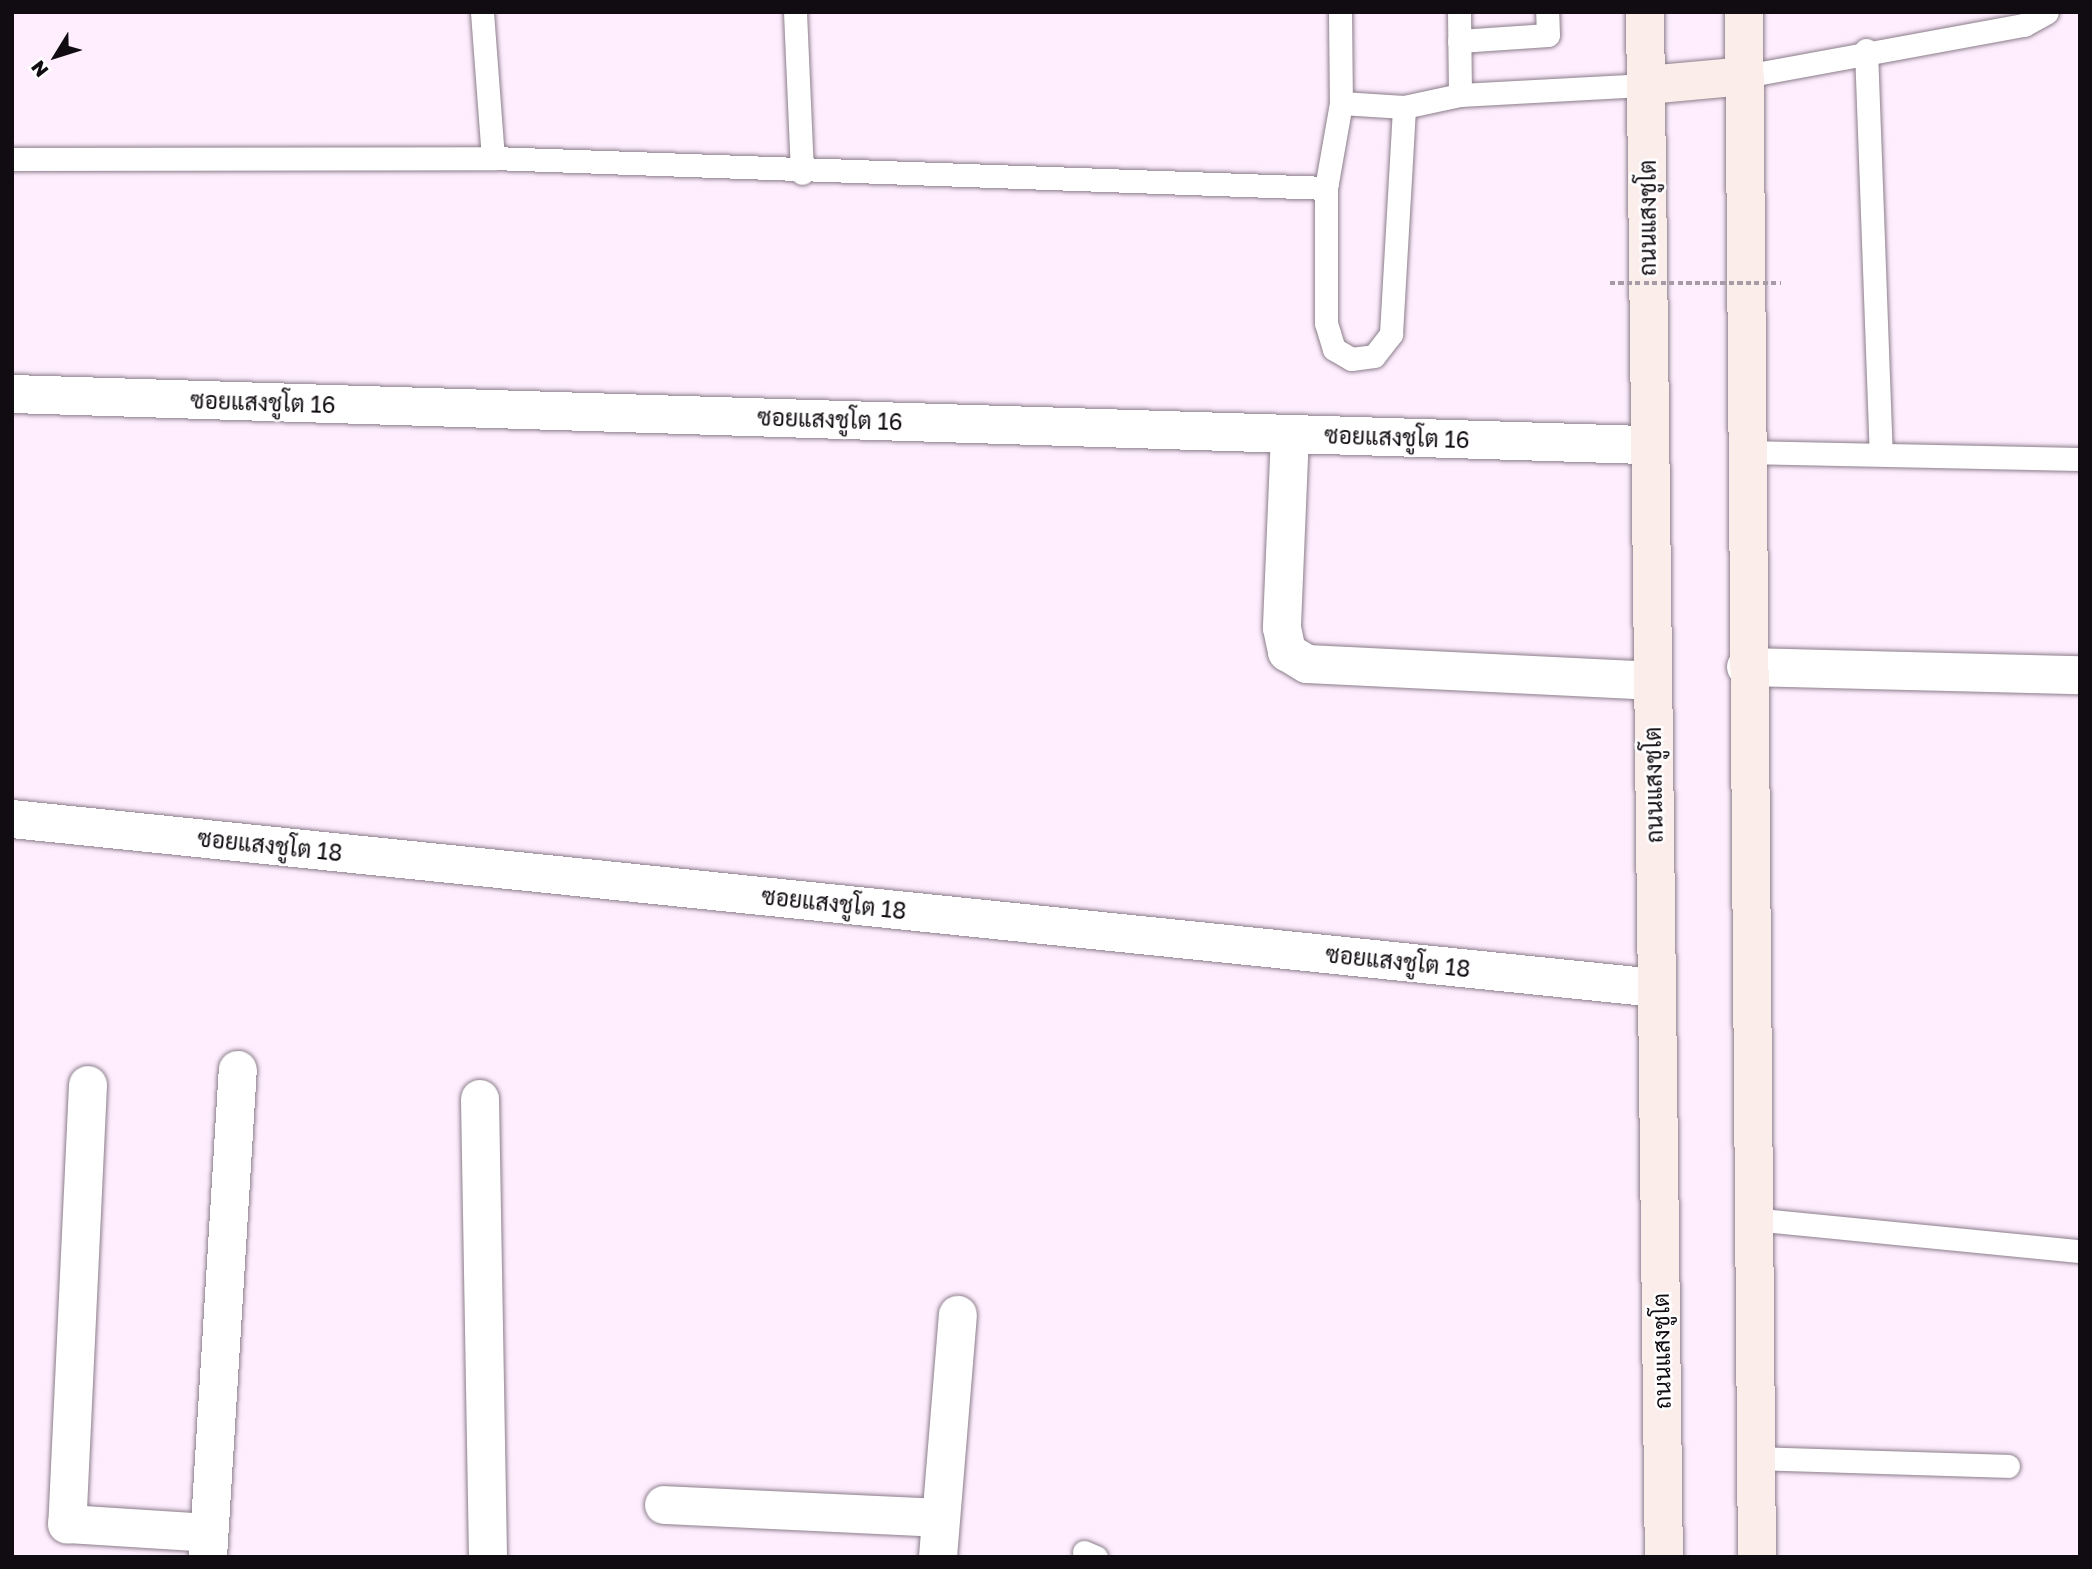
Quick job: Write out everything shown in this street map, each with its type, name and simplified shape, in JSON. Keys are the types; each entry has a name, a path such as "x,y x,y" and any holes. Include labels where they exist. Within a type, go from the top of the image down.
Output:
{"main road":[{"name":"ถนนแสงชูโต","path":"1645,12 1648,445 1664,1557"},
{"path":"1744,12 1742,452 1757,1557"},
{"path":"1647,85 1745,76"}],"street":[{"name":"ซอยแสงชูโต 16","path":"12,394 1648,445"},
{"path":"1290,434 1282,628 1287,652 1307,664 1651,681"},
{"path":"1746,667 2080,675"},
{"name":"ซอยแสงชูโต 18","path":"12,819 1656,988"},
{"path":"88,1085 67,1524 208,1545 237,1070"},
{"path":"480,1099 488,1557"},
{"path":"938,1557 939,1518 958,1315"},
{"path":"664,1505 939,1518"}],"lane":[{"path":"482,12 493,158"},
{"path":"795,12 802,173"},
{"path":"1340,12 1341,103 1326,188 1326,323 1334,349 1351,359 1374,356 1391,334 1404,107"},
{"path":"1459,12 1460,94"},
{"path":"1459,41 1548,35 1547,12"},
{"path":"1745,76 1866,50 2024,25 2047,12"},
{"path":"1866,50 1881,454"},
{"path":"1341,103 1404,107 1460,94 1647,85"},
{"path":"12,159 493,158 802,173 1326,188"},
{"path":"1742,452 2080,459"},
{"path":"1752,1219 2080,1251"},
{"path":"1755,1458 2008,1466"}],"path":[{"path":"1610,282 1781,282"}]}
